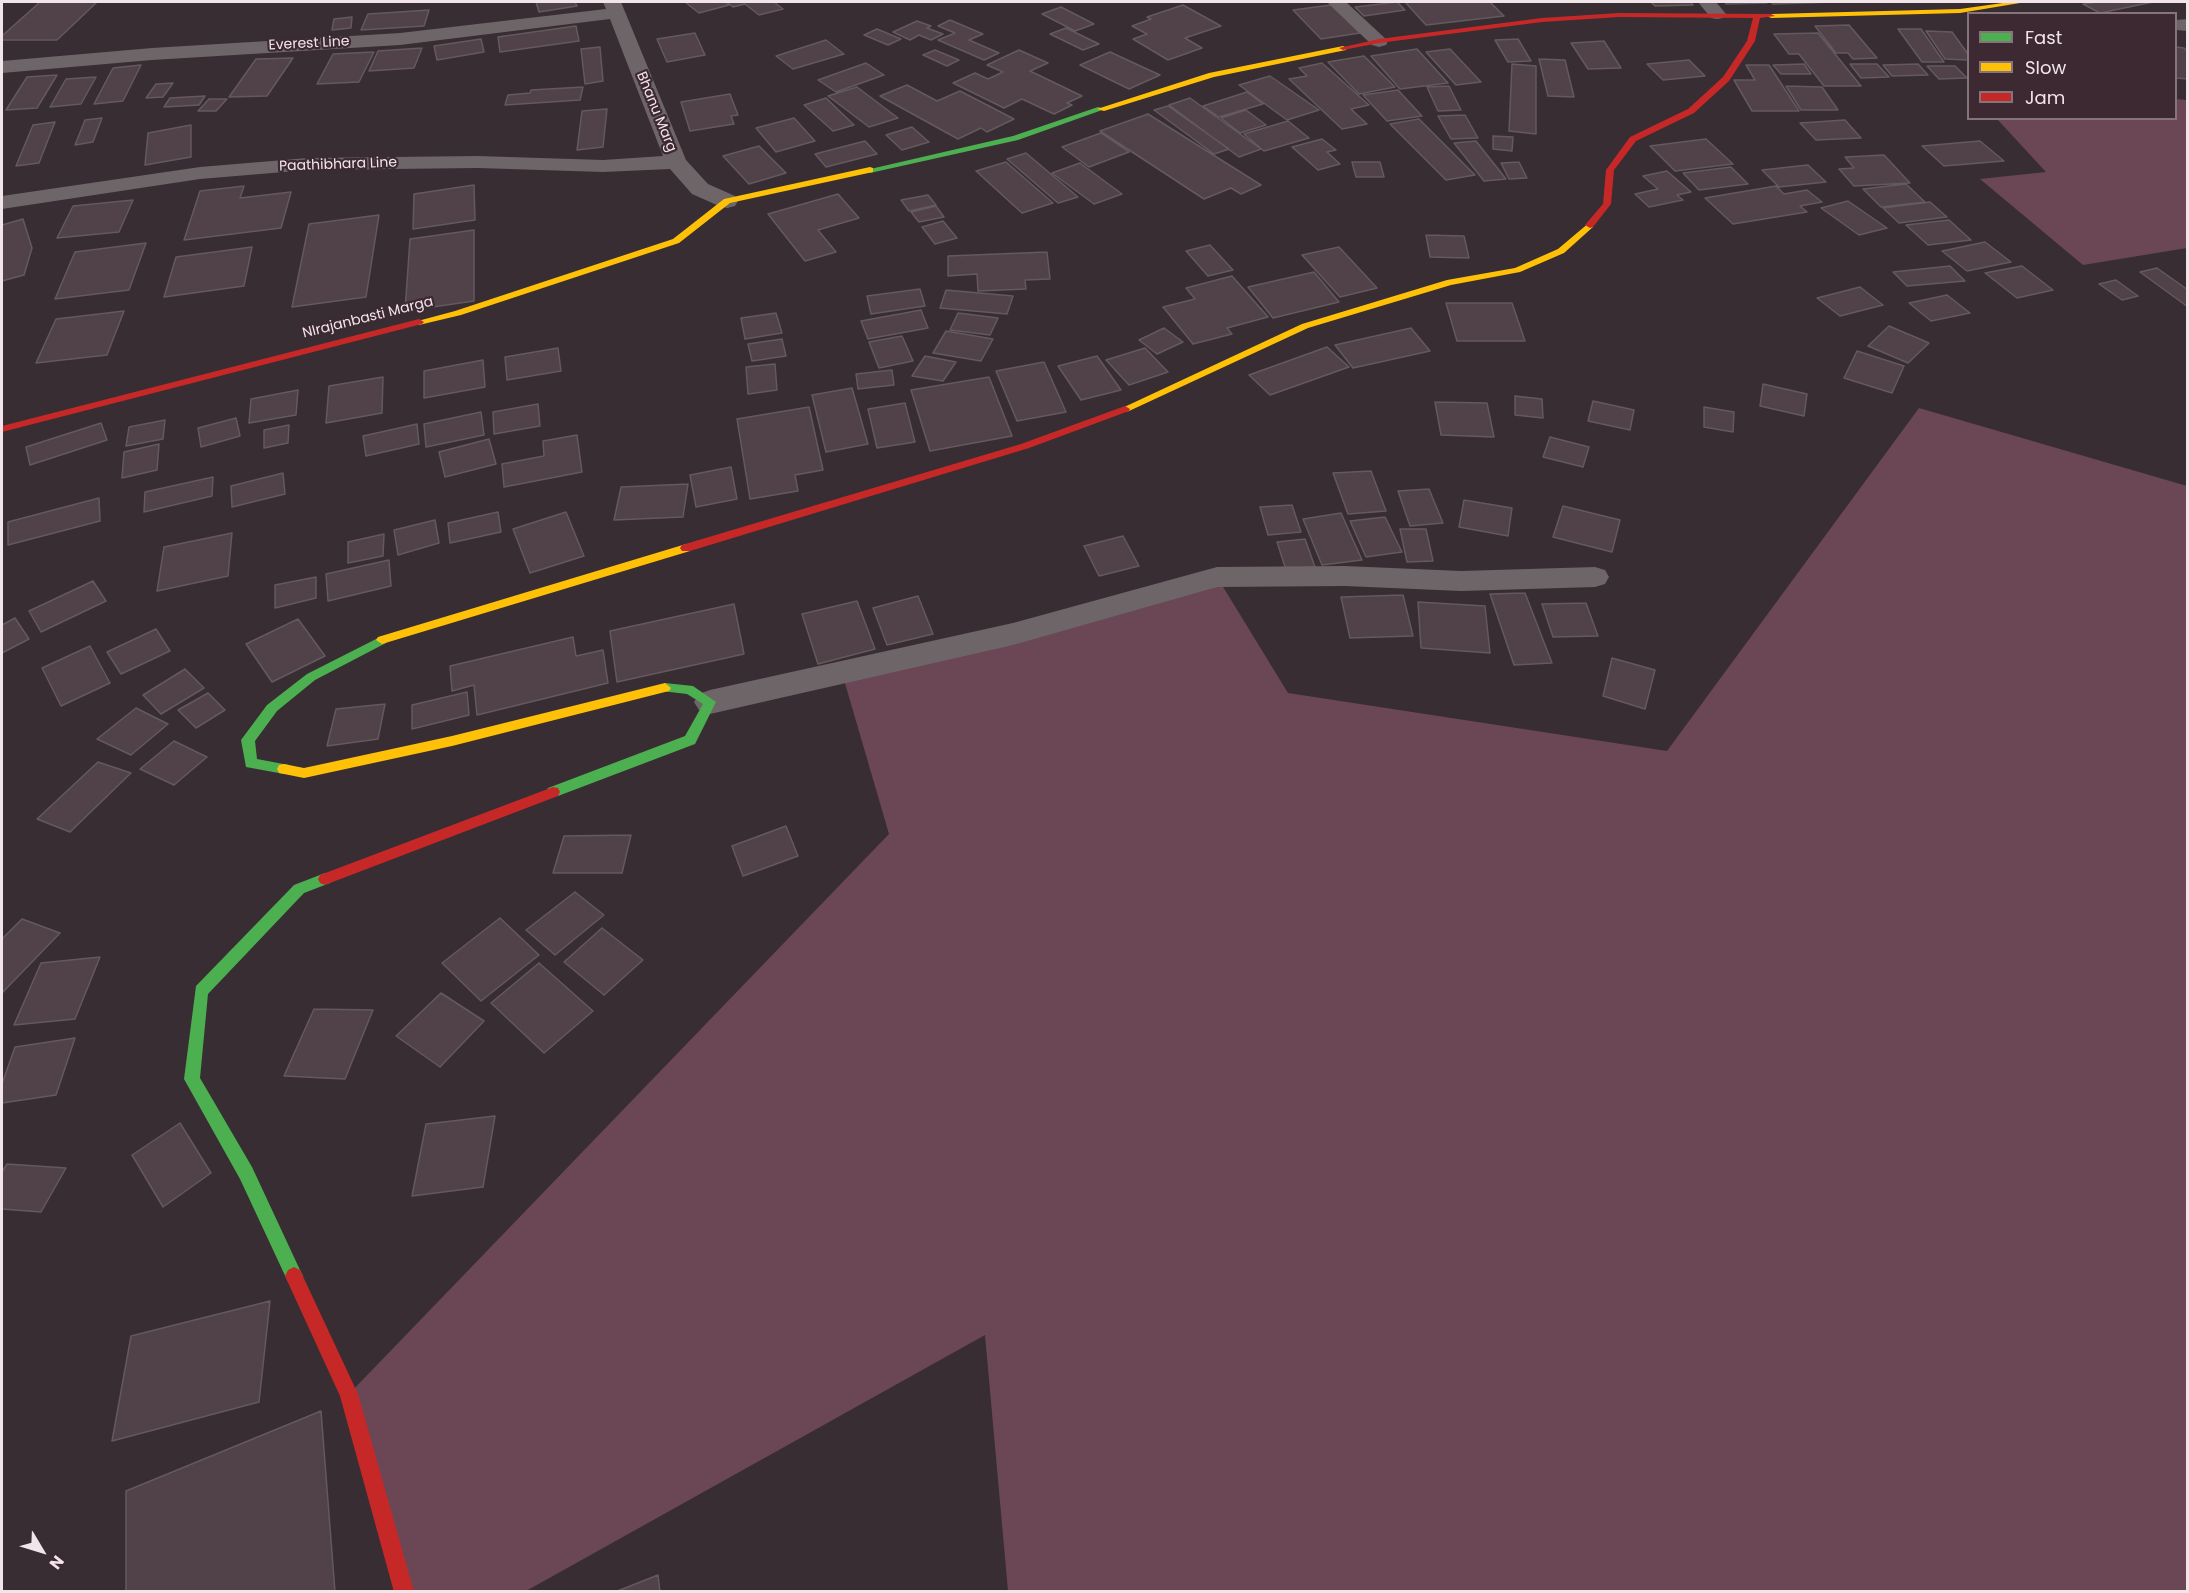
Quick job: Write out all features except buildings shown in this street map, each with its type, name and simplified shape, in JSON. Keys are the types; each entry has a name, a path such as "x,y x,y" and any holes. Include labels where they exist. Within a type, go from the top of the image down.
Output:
{"street":[{"path":"1336,2 1379,41"},
{"path":"727,201 1015,138 1118,103 1212,75 1379,41 1542,20 1712,8 1757,16 1960,11 2022,2"},
{"name":"Everest Line","path":"2,67 152,54 400,39 614,7"},
{"name":"Bhanu Marg","path":"614,7 676,162 699,189 727,201"},
{"path":"1960,11 1967,12"},
{"path":"1595,577 1461,581 1345,576 1217,577 1013,634 710,702 688,689 661,688 452,741 304,773 251,763 248,740 272,708 311,677 383,640 1025,446 1135,405 1305,326 1450,282 1517,270 1561,251 1590,225 1607,204 1610,170 1633,139 1691,111 1726,79 1751,41 1757,16"},
{"name":"Paathibhara Line","path":"2,203 200,173 308,164 478,162 603,166 676,162"},
{"name":"NIrajanbasti Marga","path":"2,429 480,306 676,241 727,201"},
{"path":"404,1592 349,1394 246,1173 192,1079 201,991 299,890 690,740 710,702"}],"shaded area":[{"path":"2177,99 2187,100 2187,248 2083,265 1980,179 2046,172 1998,120 2177,120"},
{"path":"1919,408 2187,486 2187,1591 1008,1591 985,1335 526,1591 404,1591 349,1394 889,834 842,673 1217,577 1288,693 1667,751"}],"traffic: fast":[{"path":"870,170 1015,138 1101,109"},
{"path":"284,769 251,763 248,740 272,708 311,677 382,640"},
{"path":"553,792 690,740 710,702 689,689 665,688"},
{"path":"294,1276 246,1173 192,1079 201,991 299,889 325,879"}],"traffic: slow":[{"path":"1771,16 1960,11 2022,2"},
{"path":"1101,109 1212,75 1343,48"},
{"path":"419,322 458,313 676,241 727,201 870,170"},
{"path":"1125,409 1305,326 1450,282 1517,270 1561,251 1590,225"},
{"path":"382,640 686,548"},
{"path":"284,769 304,773 452,741 665,688"}],"traffic: jam":[{"path":"1343,48 1379,41 1542,20 1619,15 1771,16"},
{"path":"1590,225 1607,204 1610,170 1633,139 1691,111 1726,79 1751,41 1757,16"},
{"path":"2,429 419,322"},
{"path":"686,548 1025,446 1125,409"},
{"path":"325,879 553,792"},
{"path":"294,1276 349,1394 404,1592"}]}
